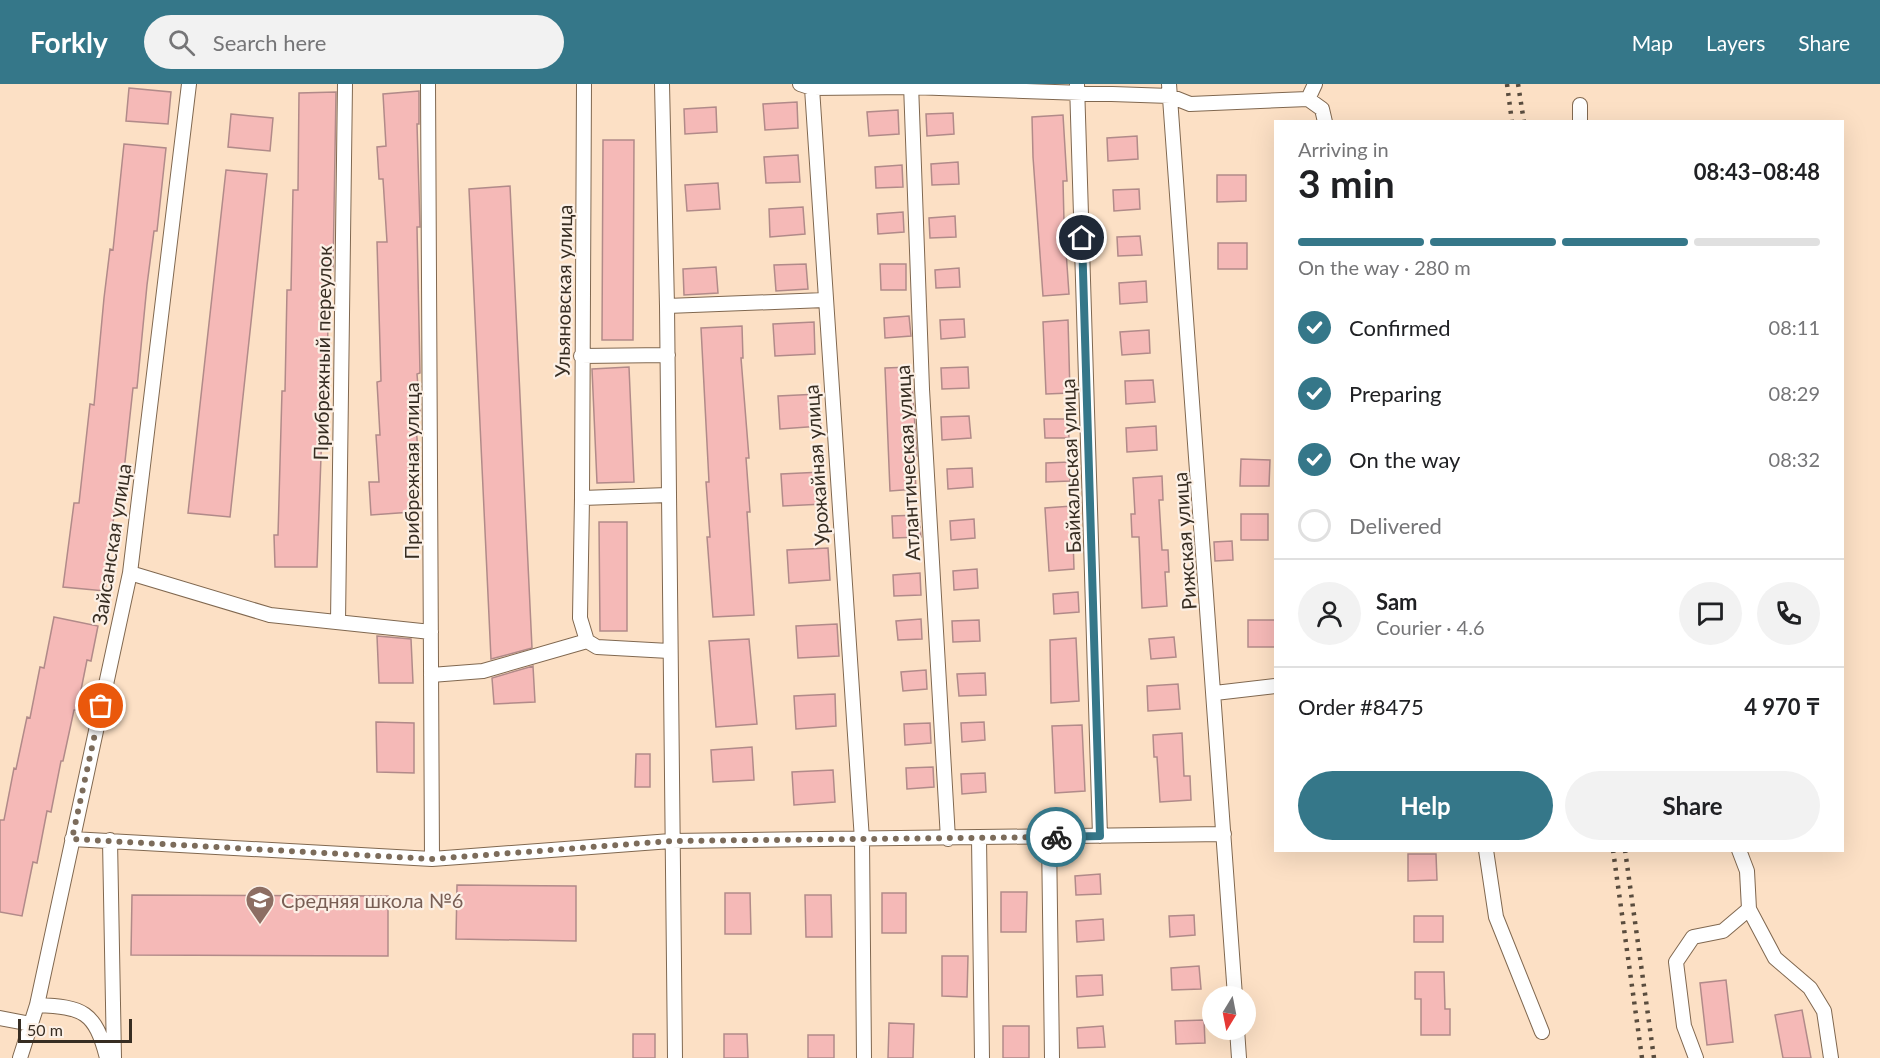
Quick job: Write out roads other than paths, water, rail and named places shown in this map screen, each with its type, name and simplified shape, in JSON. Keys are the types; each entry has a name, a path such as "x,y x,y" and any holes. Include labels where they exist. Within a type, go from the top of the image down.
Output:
{"street":[{"name":"Зайсанская улица","path":"22,1057 37,1005 130,573 189,84"},
{"name":"Прибрежный переулок","path":"338,622 345,84"},
{"name":"Прибрежная улица","path":"428,84 432,859"},
{"name":"Ульяновская улица","path":"584,84 580,618 587,641"},
{"path":"662,84 668,306 669,651 675,1058"},
{"path":"1308,99 1315,84"},
{"path":"806,86 1170,90 1190,104 1308,99 1322,109 1325,120"},
{"name":"Урожайная улица","path":"806,86 825,300 861,840"},
{"name":"Атлантическая улица","path":"911,86 922,389 948,839"},
{"name":"Байкальская улица","path":"1077,89 1100,836"},
{"name":"Рижская улица","path":"1170,90 1234,986"},
{"path":"1580,105 1580,120"},
{"path":"668,306 825,300"},
{"path":"581,356 668,355"},
{"path":"582,498 668,495"},
{"path":"130,573 270,615 431,632"},
{"path":"431,675 483,671 587,641 597,646 669,651"},
{"path":"1215,693 1274,686"},
{"path":"72,839 432,859 671,841 1224,834"},
{"path":"1049,837 1052,1058"},
{"path":"979,838 982,1058"},
{"path":"110,840 114,1058"},
{"path":"861,840 864,1058"},
{"path":"1486,852 1496,917 1542,1032"},
{"path":"1740,852 1748,871 1749,909 1775,958 1810,988 1824,1011 1831,1058"},
{"path":"1696,1058 1684,1026 1676,962 1693,937 1723,931 1749,909"},
{"path":"37,1005 72,1007 100,1031 107,1058"},
{"path":"0,1018 31,1024"},
{"path":"1238,1040 1239,1058"}],"railway":[{"path":"1507,84 1512,120"},
{"path":"1518,84 1524,120"},
{"path":"1613,852 1642,1058"},
{"path":"1625,852 1654,1058"}],"place":[{"name":"Средняя школа №6","path":"260,926"}]}
